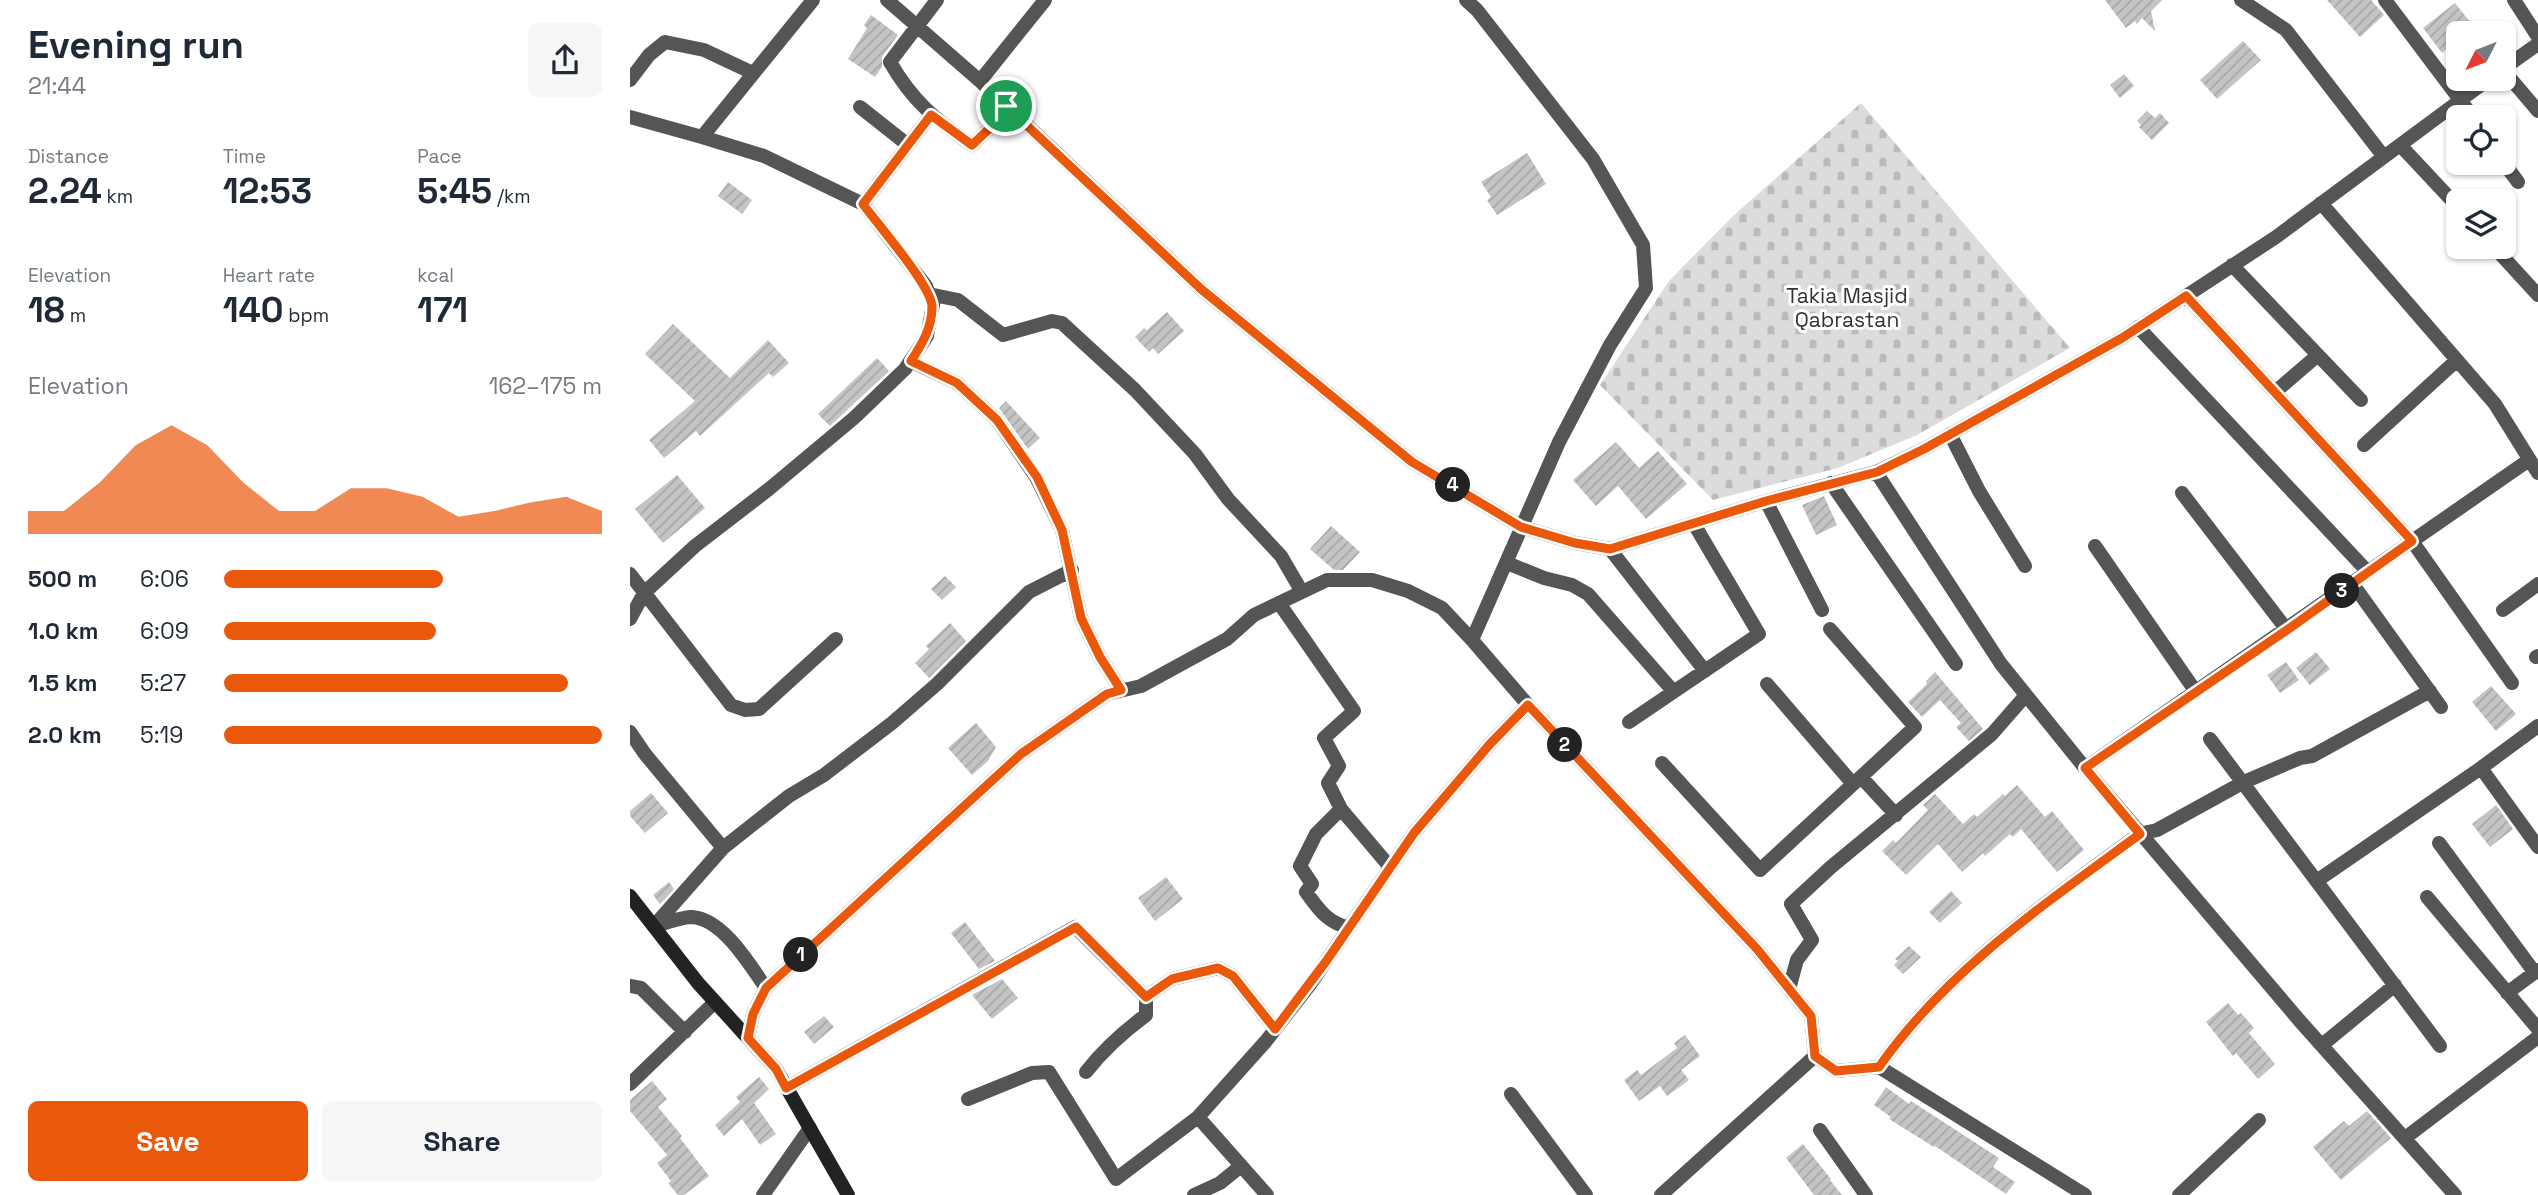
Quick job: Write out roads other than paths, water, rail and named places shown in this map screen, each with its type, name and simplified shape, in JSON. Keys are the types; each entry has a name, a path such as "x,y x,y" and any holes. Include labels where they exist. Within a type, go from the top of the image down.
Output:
{"street":[{"path":"702,137 813,0"},
{"path":"887,0 980,81 1201,289 1412,462 1521,527 1575,543 1610,549 1766,501 1877,472 1950,434 2138,327 2186,296 2321,203 2471,91"},
{"path":"937,0 890,62 901,82 931,115 972,145 992,126 1006,106"},
{"path":"980,81 1045,0"},
{"path":"1472,640 1559,442 1610,345 1646,288 1643,245 1593,159 1471,5 1489,0"},
{"path":"2241,0 2286,30 2384,157"},
{"path":"2385,0 2464,105"},
{"path":"2514,0 2538,37"},
{"path":"630,80 649,55 665,42 704,50 754,74"},
{"path":"2516,60 2538,44"},
{"path":"2516,84 2538,111"},
{"path":"860,107 908,145"},
{"path":"863,204 931,115"},
{"path":"630,117 764,156 863,204 926,286 933,305 927,336 905,369 854,418 695,546 644,593 630,619"},
{"path":"2400,145 2446,194"},
{"path":"2513,175 2518,182"},
{"path":"2321,203 2495,404 2538,473"},
{"path":"2505,259 2538,295"},
{"path":"2232,265 2361,400"},
{"path":"929,294 958,300 1003,335 1052,321 1062,323 1135,390 1195,454 1228,499 1281,556 1302,592"},
{"path":"2186,296 2412,541 2512,683"},
{"path":"2138,327 2368,572"},
{"path":"2275,392 2318,355"},
{"path":"2364,445 2457,359"},
{"path":"911,361 957,383 997,420 1037,477 1062,530 1081,618 1100,657 1121,690"},
{"path":"1950,434 1979,491 2025,566"},
{"path":"2085,768 2529,460"},
{"path":"1877,472 2001,664 2140,834 2455,1195"},
{"path":"1831,483 1956,664"},
{"path":"2182,493 2287,630"},
{"path":"1766,501 1822,610"},
{"path":"1629,722 1759,634 1694,524"},
{"path":"2095,546 2196,692"},
{"path":"1610,549 1705,671"},
{"path":"1507,563 1544,578 1572,585 1588,594 1673,691"},
{"path":"654,926 723,848 789,796 824,775 892,723 937,684 1029,592 1072,570"},
{"path":"630,573 731,705 745,710 759,709 836,639"},
{"path":"748,1038 753,1014 766,988 1021,754 1107,694 1141,686 1227,639 1254,615 1327,579 1372,580 1408,590 1442,608 1472,640 1528,705 1757,949 1811,1016 1815,1056 1836,1071 1879,1067 2085,1195"},
{"path":"2352,583 2441,707"},
{"path":"2503,610 2538,584"},
{"path":"1279,603 1354,710 1324,738 1339,765 1328,783 1341,809 1390,867"},
{"path":"1662,763 1760,870 1915,727 1830,629"},
{"path":"1767,684 1857,780 1896,815"},
{"path":"1879,1067 1903,1032 1957,977 2034,912 2140,834 2157,830 2244,782 2300,758 2312,756 2430,691"},
{"path":"1789,989 1797,960 1812,940 1791,904 1831,867 1992,734 2026,695"},
{"path":"968,1099 1032,1073 1049,1072 1116,1179 1198,1117 1275,1029 1309,986 1414,833 1528,705"},
{"path":"2318,880 2536,731"},
{"path":"630,732 723,848"},
{"path":"2210,739 2440,1046"},
{"path":"2482,768 2538,846"},
{"path":"1341,809 1316,834 1300,866 1312,884 1306,892 1320,912 1334,924 1349,928"},
{"path":"2439,843 2536,971 2507,993"},
{"path":"630,896 715,1002 776,1069 848,1195"},
{"path":"2427,897 2538,1030"},
{"path":"654,926 692,917 719,928 737,947 766,988"},
{"path":"786,1088 1076,927 1146,997 1146,1015 1125,1030 1086,1072"},
{"path":"1146,997 1172,979 1218,968 1233,976 1275,1029"},
{"path":"2322,1045 2395,985"},
{"path":"630,986 641,988 685,1032"},
{"path":"630,1084 715,1002"},
{"path":"2405,1138 2538,1037"},
{"path":"1661,1195 1815,1056"},
{"path":"1511,1094 1586,1195"},
{"path":"1198,1117 1267,1195"},
{"path":"2179,1195 2259,1120"},
{"path":"764,1195 810,1128"},
{"path":"1821,1130 1866,1195"},
{"path":"1194,1195 1220,1183 1241,1166"}],"park label":[{"name":"Takia Masjid Qabrastan","path":"1847,308"}]}
